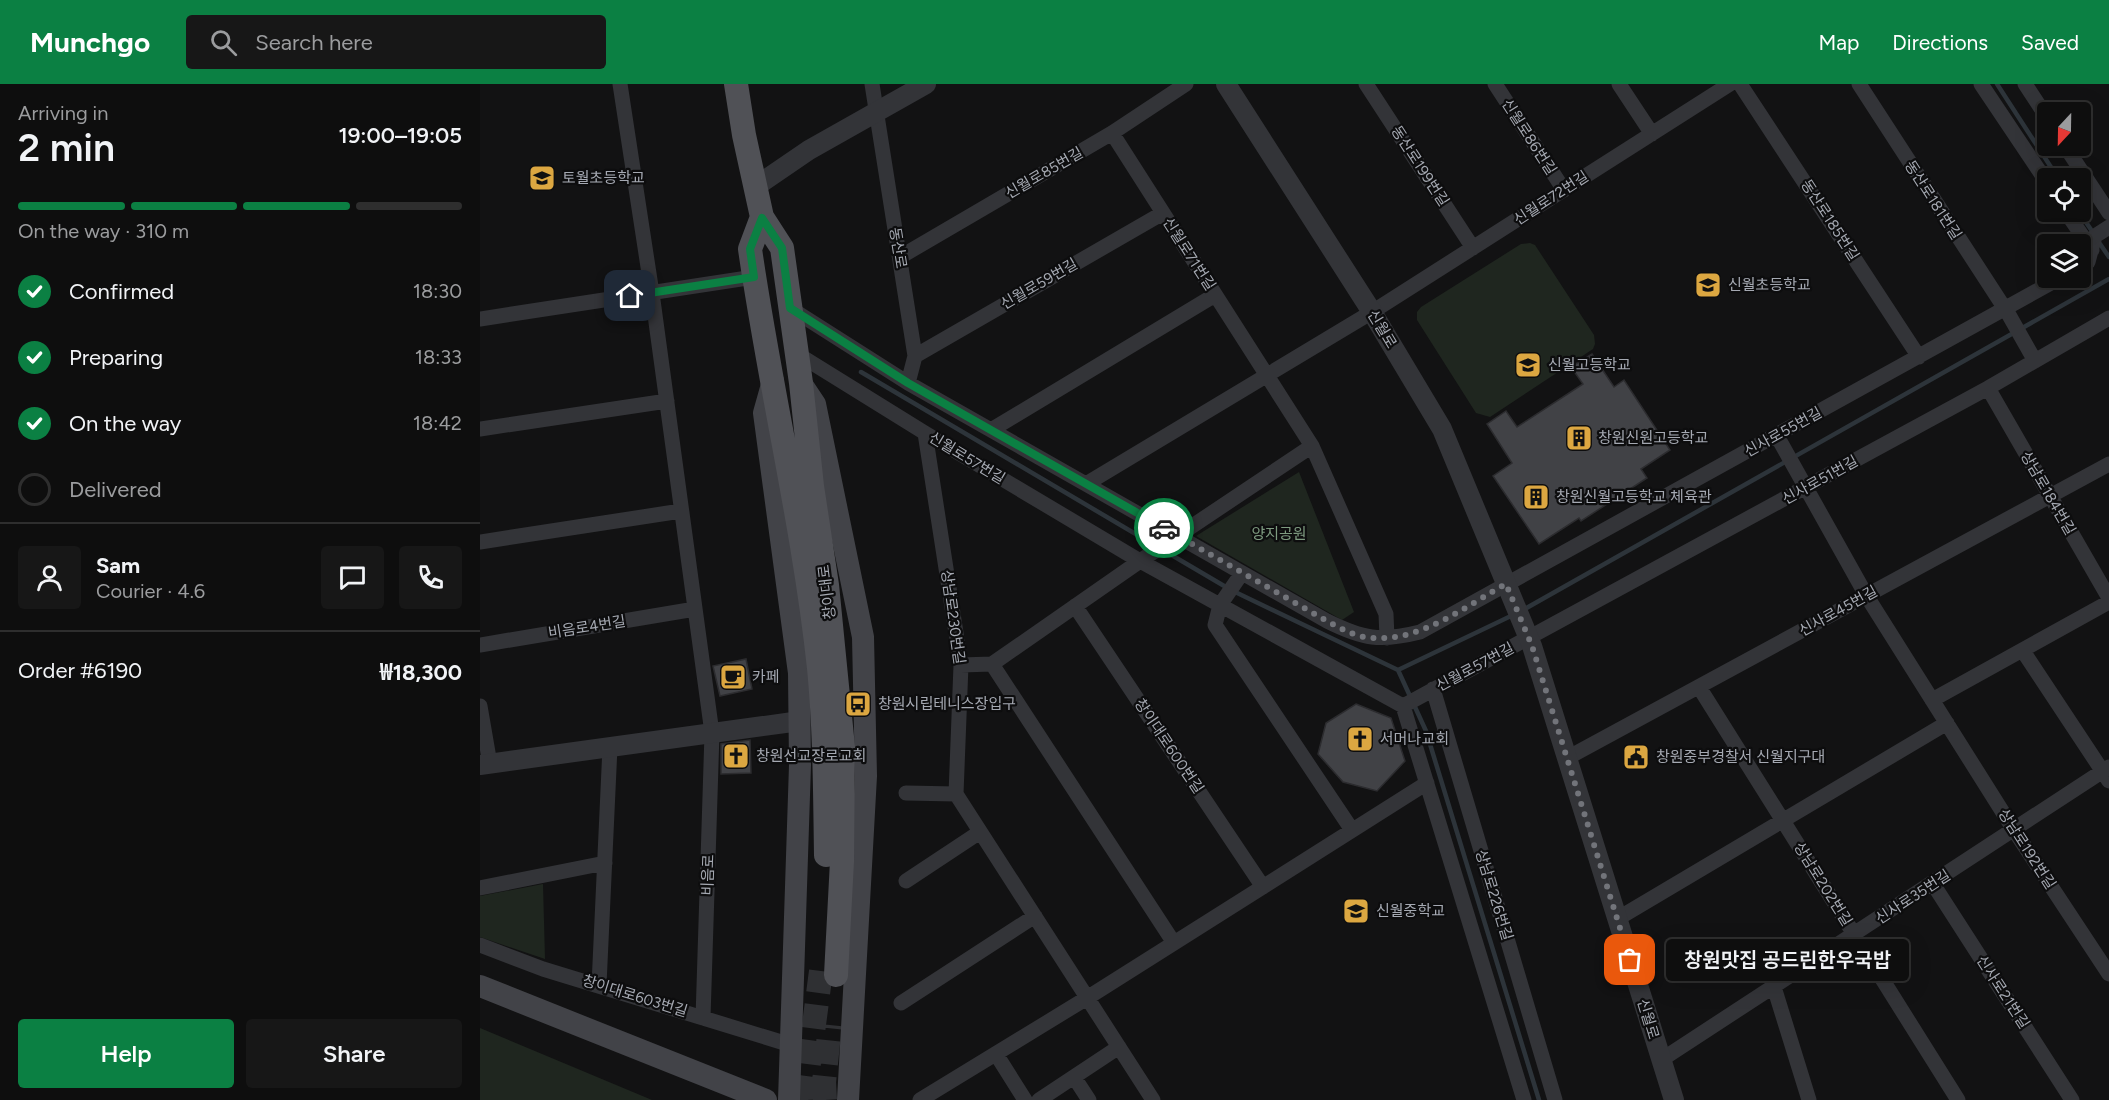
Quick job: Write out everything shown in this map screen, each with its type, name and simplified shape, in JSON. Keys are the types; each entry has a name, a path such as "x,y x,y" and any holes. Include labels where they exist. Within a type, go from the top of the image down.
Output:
{"main road":[{"name":"창이대로","path":"736,84 762,218 782,248 827,585 843,747 842,861 828,973 825,751 819,669 806,574 750,249 762,218"},
{"path":"773,380 764,413 799,673 800,777 789,1100"},
{"path":"801,383 815,404 863,637 866,776 848,1100"},
{"path":"480,986 766,1100"}],"street":[{"path":"620,84 652,293 712,733"},
{"name":"동산로","path":"872,84 915,356 908,383"},
{"path":"755,187 809,150 926,84"},
{"name":"신월로85번길","path":"900,257 1112,133 1186,84"},
{"name":"신월로","path":"1226,84 1372,312 1442,429 1527,633 1674,1100"},
{"name":"동산로199번길","path":"1366,84 1473,248"},
{"name":"신월로86번길","path":"1495,84 1564,190"},
{"path":"1619,84 1652,134"},
{"name":"신월로72번길","path":"1372,312 1730,84"},
{"name":"동산로185번길","path":"1740,84 1919,357"},
{"name":"동산로181번길","path":"1858,84 2006,312 2032,357"},
{"path":"2025,84 2037,102"},
{"path":"1984,85 2038,168"},
{"name":"신월로71번길","path":"1112,133 1267,375"},
{"path":"2072,156 2109,213"},
{"name":"신월로59번길","path":"915,356 1162,213"},
{"path":"2075,222 2093,243"},
{"path":"2091,251 2093,243 2109,227"},
{"path":"480,319 754,277"},
{"name":"신사로55번길","path":"1507,587 1778,438 1919,357 2006,312 2044,288"},
{"path":"991,430 1215,295"},
{"path":"790,308 908,383 1086,484 1173,539 1350,633 1373,639 1420,632 1507,587"},
{"path":"1086,484 1372,312"},
{"name":"신사로51번길","path":"1527,633 1803,484 1988,388 2032,357 2109,318"},
{"name":"신월로57번길","path":"796,353 925,433 1404,706 1527,633"},
{"path":"1267,375 1312,446 1386,614 1387,638"},
{"name":"상남로184번길","path":"1932,700 2023,651 2109,600 1988,388"},
{"path":"480,429 667,401"},
{"name":"상남로230번길","path":"925,433 961,665 956,794"},
{"name":"상남로192번길","path":"1778,438 1866,595 2014,830 2109,974"},
{"path":"961,665 992,664 1145,557 1312,446"},
{"name":"신사로45번길","path":"1567,758 2109,464"},
{"path":"480,542 681,511"},
{"path":"1240,576 1223,602 1215,625 1352,830"},
{"name":"창이대로600번길","path":"1076,606 1263,887"},
{"name":"비음로4번길","path":"480,645 695,609"},
{"name":"신사로35번길","path":"1661,1060 2014,830 2107,773 2023,651"},
{"path":"992,664 1174,943"},
{"name":"상남로202번길","path":"1699,687 1958,1100"},
{"name":"상남로226번길","path":"1427,693 1555,1100"},
{"path":"480,706 485,765 800,721"},
{"path":"1404,706 1524,1100"},
{"path":"1617,919 1947,723"},
{"name":"비음로","path":"704,1018 712,733"},
{"path":"598,985 610,747"},
{"path":"920,1100 1087,998 1427,783"},
{"path":"906,793 956,794 1153,1100"},
{"path":"906,881 980,832"},
{"path":"480,888 605,863"},
{"name":"신사로21번길","path":"1933,884 2072,1100"},
{"path":"901,1003 1035,916"},
{"name":"창이대로603번길","path":"480,945 543,969 791,1045"},
{"path":"1774,987 1809,1100"},
{"path":"1039,1100 1119,1047"},
{"path":"996,1054 1025,1100"},
{"path":"1074,1077 1089,1100"}],"green space":[{"path":"1521,244 1535,245 1594,335 1595,344 1593,349 1490,417 1476,413 1417,320 1417,312 1421,307"},
{"name":"양지공원","path":"1299,472 1354,612 1342,620 1196,536"},
{"path":"543,884 545,959 480,937 480,896"},
{"path":"480,1028 652,1100 480,1100"}],"building":[{"name":"창원신원고등학교","path":"1592,354 1614,387 1624,380 1670,450 1641,469 1647,478 1581,521 1579,518 1539,544 1493,476 1512,463 1487,424 1506,411 1517,427 1583,384 1571,367"},
{"name":"카페","path":"746,659 752,689 720,696 713,666"},
{"name":"서머나교회","path":"1356,704 1391,718 1405,761 1377,791 1343,782 1318,754 1326,723"},
{"name":"창원선교장로교회","path":"750,740 751,773 721,774 721,744"}],"waterway":[{"path":"1997,84 2052,168"},
{"path":"2086,222 2094,234"},
{"path":"2098,241 2109,257"},
{"path":"1523,610 2109,279"},
{"path":"861,372 1156,546"},
{"path":"1163,550 1231,590 1398,670 1513,615"},
{"path":"1398,670 1426,731 1539,1100"}],"tunnel":[{"path":"807,1100 806,1086 821,971"},
{"path":"825,1100 824,1082 830,1025"}],"way so far":[{"path":"1164,528 1327,621 1350,633 1373,639 1398,638 1420,632 1506,584 1532,646 1630,960"}],"place":[{"name":"토월초등학교","path":"542,178"},
{"name":"신월초등학교","path":"1708,285"},
{"name":"신월고등학교","path":"1528,365"},
{"name":"창원신원고등학교","path":"1579,438"},
{"name":"창원신월고등학교 체육관","path":"1536,497"},
{"name":"카페","path":"733,677"},
{"name":"창원시립테니스장입구","path":"858,704"},
{"name":"서머나교회","path":"1360,739"},
{"name":"창원선교장로교회","path":"736,756"},
{"name":"창원중부경찰서 신월지구대","path":"1636,757"},
{"name":"신월중학교","path":"1356,911"},
{"name":"창원맛집 공드린한우국밥","path":"1630,960"}],"route":[{"path":"630,296 754,277 750,249 762,218 782,248 790,308 908,383 1164,528"}]}
